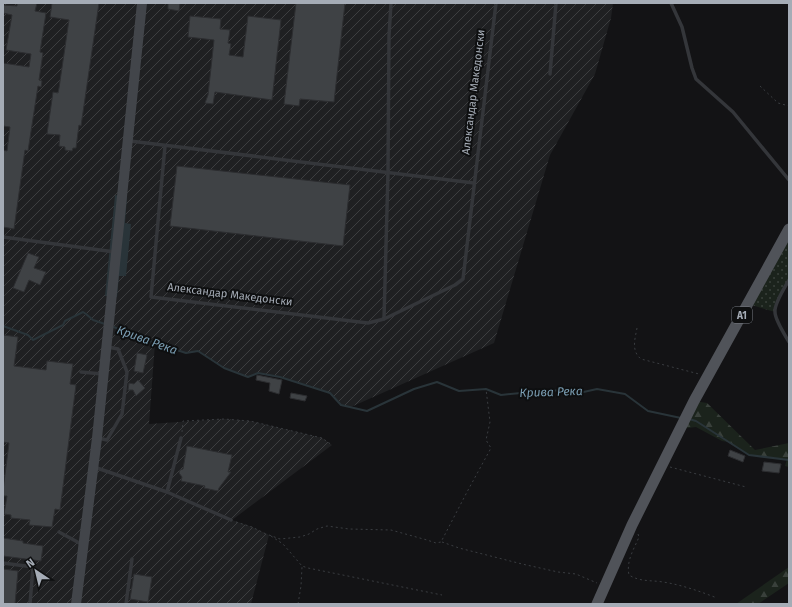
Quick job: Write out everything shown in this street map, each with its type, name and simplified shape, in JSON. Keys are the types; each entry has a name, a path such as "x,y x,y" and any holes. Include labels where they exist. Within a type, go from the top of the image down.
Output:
{"main road":[{"path":"76,604 97,438 142,3"},
{"name":"A1","path":"597,604 632,525 694,401 789,229"}],"lane":[{"path":"384,319 388,172 389,36 391,3"},
{"name":"Александар Македонски","path":"165,146 151,297 368,323 384,319 455,285 463,279 496,3"},
{"path":"550,74 556,3"},
{"path":"671,3 682,27 696,79 733,112 789,180"},
{"path":"128,140 165,146 388,172 474,184"},
{"path":"3,237 116,252"},
{"path":"789,280 778,302 775,312 780,326 789,342"},
{"path":"97,438 106,440 122,414 127,372 118,349 106,347"},
{"path":"81,372 103,374"},
{"path":"167,492 181,438"},
{"path":"93,466 167,492 231,520"},
{"path":"59,532 83,545"},
{"path":"126,604 132,559"},
{"path":"3,563 32,567 30,604"}],"path":[{"path":"760,86 778,103 789,106"},
{"path":"637,328 634,348 641,359 707,378"},
{"path":"441,542 491,448 486,440 490,422 486,389"},
{"path":"181,438 183,421 224,419 250,421 322,438 332,445"},
{"path":"662,464 746,487"},
{"path":"231,520 280,539 300,537 327,526 349,529 390,530 522,564 558,572 576,574 605,586"},
{"path":"632,525 639,537 630,558 628,569 629,575 636,579 663,582 692,588 717,598"},
{"path":"269,535 283,544 302,566 312,570 442,595"},
{"path":"298,604 302,566"}],"shaded area":[{"path":"3,3 613,3 611,18 595,74 550,155 494,343 351,407 341,405 330,393 280,377 258,373 248,377 224,368 198,351 186,353 155,343 149,424 224,419 250,421 322,438 332,445 232,520 269,535 251,604 3,604"},
{"path":"115,195 127,197 125,223 131,224 126,276 119,276 117,297 105,296"}],"green space":[{"path":"789,229 789,280 778,302 775,312 748,304"},
{"path":"694,401 707,403 755,450 789,443 789,467 785,466 787,459 749,455 728,442 722,441 696,427 680,429"},
{"path":"789,567 789,583 758,604 736,604"}],"building":[{"path":"17,3 37,3 35,11 46,13 40,52 43,53 39,80 42,81 41,87 38,86 28,151 25,150 14,229 3,227 3,150 7,151 10,127 3,126 3,63 29,67 31,54 6,50 12,15 3,13 3,5 17,6"},
{"path":"52,3 99,3 81,126 79,125 76,148 73,148 72,151 65,150 65,147 59,146 60,135 47,134 53,92 58,93 59,88 69,20 50,17"},
{"path":"168,3 180,3 179,11 168,9"},
{"path":"296,3 345,3 334,102 300,99 299,106 284,104"},
{"path":"190,16 221,19 220,29 230,30 228,43 231,44 229,55 243,57 248,16 281,20 272,100 215,92 213,104 205,103 208,95 214,40 188,37"},
{"path":"177,166 350,185 343,246 170,226"},
{"path":"28,253 39,257 34,268 46,272 40,285 29,280 24,292 13,288"},
{"path":"3,335 18,337 14,366 46,370 47,361 73,364 70,384 76,385 60,510 55,509 52,527 29,525 30,520 11,518 11,515 4,514 7,496 3,496 3,490 9,443 3,442"},
{"path":"137,353 147,355 143,373 134,371"},
{"path":"257,375 282,380 279,394 269,391 270,383 256,380"},
{"path":"138,380 145,388 136,396 133,390 128,390 129,383 134,384"},
{"path":"291,393 307,396 305,401 290,398"},
{"path":"187,446 232,455 228,472 231,472 218,491 204,488 205,486 181,481 182,477 179,473 180,470 183,469"},
{"path":"730,450 745,456 743,462 728,456"},
{"path":"764,462 781,464 779,473 762,471"},
{"path":"3,538 43,546 41,561 3,556"},
{"path":"3,569 18,571 15,604 3,604"},
{"path":"134,574 152,577 148,602 130,599"}],"waterway":[{"name":"Крива Река","path":"3,326 28,335 33,340 63,325 65,321 83,312 93,320 105,324"},
{"name":"Крива Река","path":"111,326 186,353 198,351 224,368 248,377 258,373 280,377 330,393 341,405 367,411 414,389 437,382 459,391 486,389 501,395 551,390 579,393 597,389 625,394 648,411 681,418"},
{"name":"Крива Река","path":"689,419 696,421 749,455 789,460"}]}
